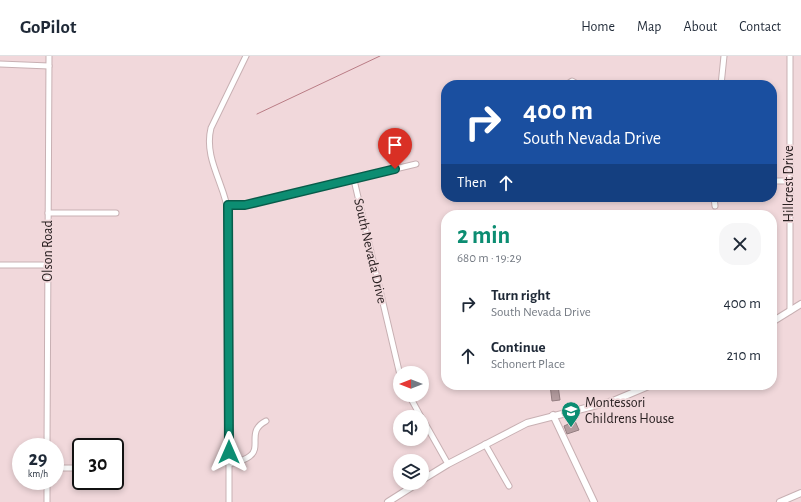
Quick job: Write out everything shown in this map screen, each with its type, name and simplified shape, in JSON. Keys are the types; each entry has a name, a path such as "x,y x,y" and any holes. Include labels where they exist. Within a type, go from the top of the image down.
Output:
{"street":[{"name":"Olson Road","path":"47,438 49,56"},
{"path":"229,502 228,205 209,148 212,128 246,56"},
{"path":"722,80 724,56"},
{"name":"Hillcrest Drive","path":"790,56 790,311"},
{"path":"0,64 49,66"},
{"path":"354,180 416,164"},
{"name":"South Nevada Drive","path":"228,205 245,205 354,180 398,366"},
{"path":"777,181 789,181"},
{"path":"715,202 715,206"},
{"path":"48,214 116,214"},
{"path":"0,265 48,265"},
{"path":"777,319 801,304"},
{"path":"429,476 485,444 527,423 553,415 613,401 639,390"},
{"path":"553,415 594,502"},
{"path":"229,464 250,457 254,452 255,431 258,425 266,421"},
{"path":"429,430 448,464"},
{"path":"485,444 509,486"},
{"path":"47,490 47,502"},
{"path":"388,502 407,490"},
{"path":"780,502 801,493"}],"building":[{"path":"551,390 559,390 560,400 552,401"},
{"name":"Montessori Childrens House","path":"575,421 579,430 567,434 564,426"}],"waterway":[{"path":"257,114 380,56"}],"place":[{"name":"Montessori Childrens House","path":"571,428"}],"route":[{"path":"229,452 228,205 245,205 395,169"}]}
